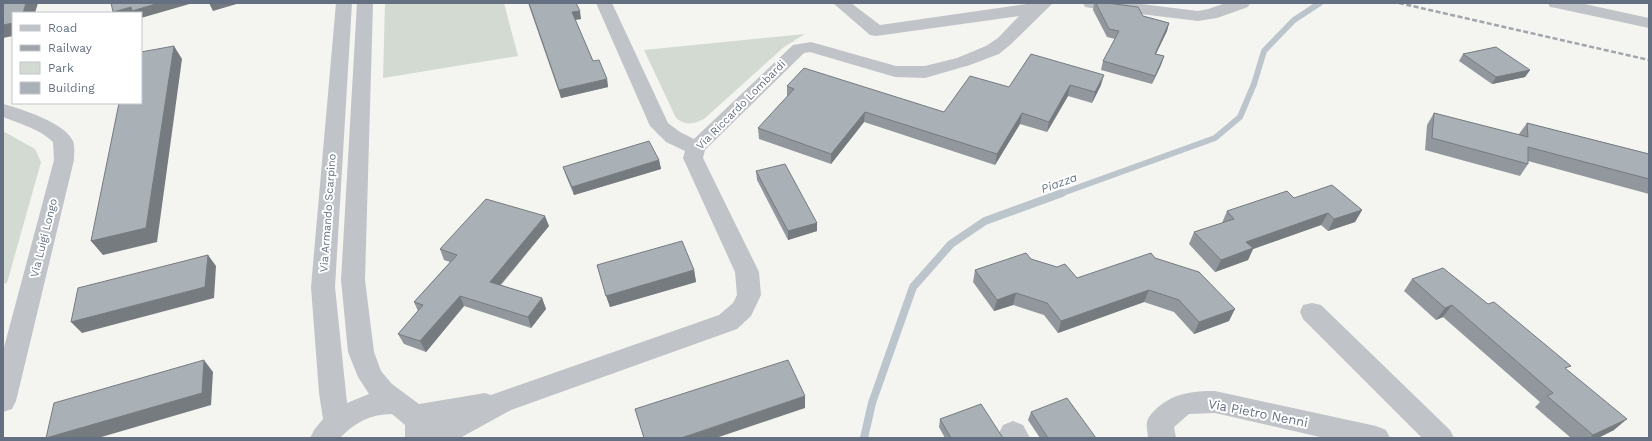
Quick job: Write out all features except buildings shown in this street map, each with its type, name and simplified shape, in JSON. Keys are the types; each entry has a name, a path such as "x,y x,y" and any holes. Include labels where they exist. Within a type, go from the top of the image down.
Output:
{"street":[{"name":"Via Armando Scarpino","path":"326,433 332,393 323,287 328,193 344,3"},
{"path":"365,3 353,280 361,352 371,377 383,392 411,420"},
{"path":"604,3 660,126 673,137 696,148"},
{"path":"841,3 876,31 1040,6"},
{"path":"1091,3 1198,16 1211,14 1242,3"},
{"path":"1556,3 1649,23"},
{"name":"Via Riccardo Lombardi","path":"326,433 361,407 375,403 389,403 411,420 502,402 728,322 742,308 749,295 747,272 693,158 696,148 800,49 817,48 895,71 925,72 993,50 1007,38 1024,19 1040,6"},
{"name":"Via Luigi Longo","path":"3,110 60,137 65,146 64,160 3,401"},
{"path":"1312,312 1440,438"},
{"name":"Via Riccardo Lombardi","path":"435,438 502,402"},
{"name":"Via Pietro Nenni","path":"1162,438 1160,422 1172,411 1188,402 1215,402 1376,438"}],"green space":[{"path":"385,3 504,3 518,56 383,78"},
{"path":"805,34 784,47 704,119 690,123 680,121 676,118 644,50"},
{"path":"3,131 35,149 41,162 7,283 3,284"}],"waterway":[{"name":"Piazza","path":"1060,194 1215,138 1240,117 1254,84 1264,51 1294,20 1320,3"},
{"name":"Piazza","path":"864,438 872,403 913,287 951,244 985,221 1062,193"}],"railway":[{"path":"1399,3 1649,60"}]}
